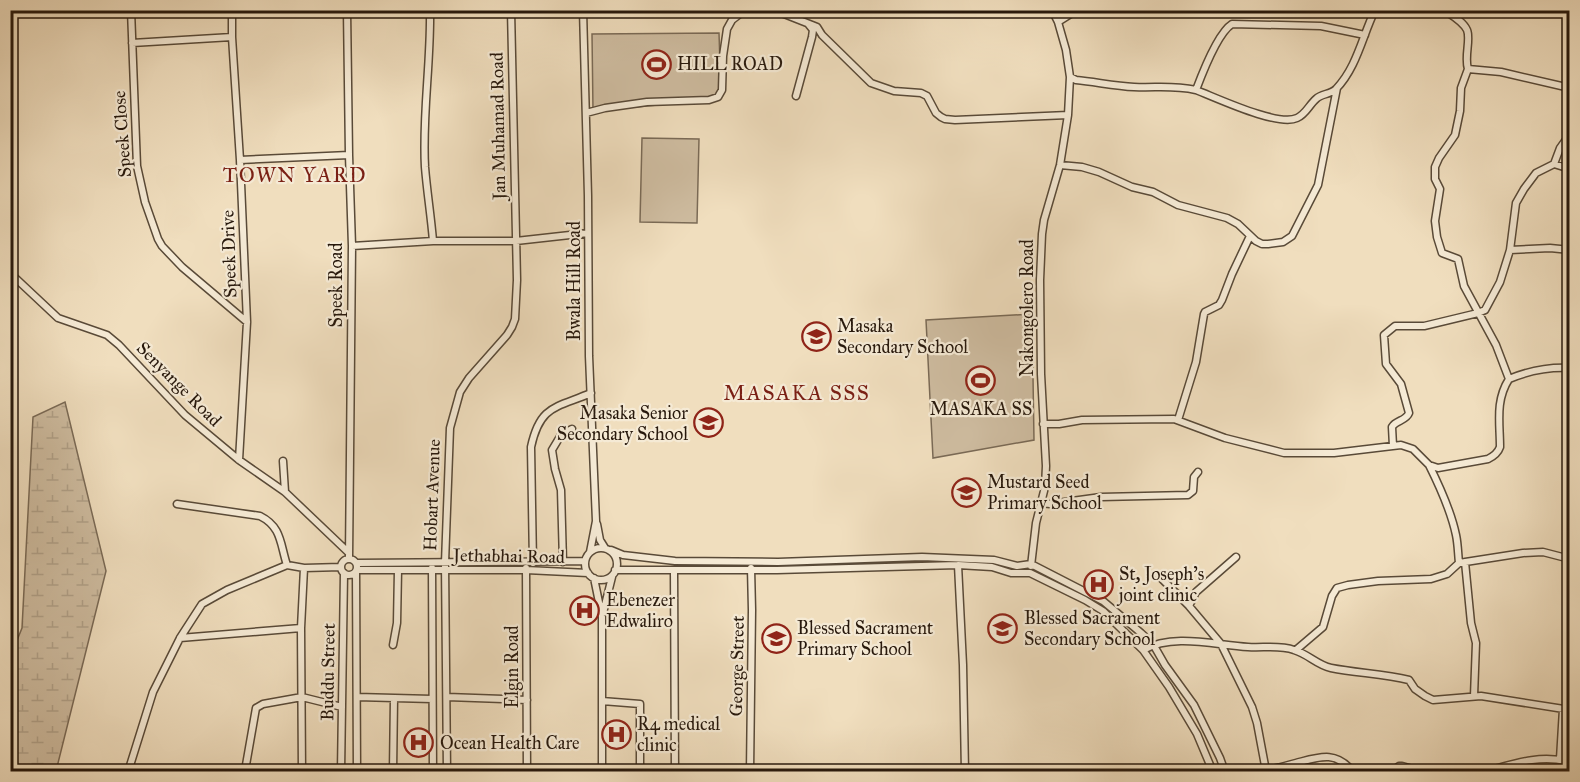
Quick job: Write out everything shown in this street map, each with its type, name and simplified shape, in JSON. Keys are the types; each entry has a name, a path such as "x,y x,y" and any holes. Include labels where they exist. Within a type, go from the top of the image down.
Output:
{"street":[{"name":"Speek Close","path":"131,10 137,166 145,202 158,239 182,267 247,322"},
{"name":"Speek Drive","path":"232,10 247,322 239,460"},
{"name":"Speek Road","path":"347,10 352,246 348,555"},
{"path":"430,10 431,38 426,91 425,166 434,241"},
{"name":"Jan Muhamad Road","path":"511,10 516,241"},
{"name":"Bwala Hill Road","path":"583,10 589,356 596,521 590,552"},
{"path":"586,113 647,102 709,100 718,97 722,90 727,29 732,20 745,10"},
{"path":"774,10 817,27 822,35 869,82 894,91 924,94 936,113 945,120 1068,115"},
{"name":"Nakongolero Road","path":"1030,573 1036,523 1045,487 1046,466 1041,374 1040,256 1044,220 1060,165 1068,115 1070,77 1066,50 1052,10"},
{"path":"1058,22 1077,10"},
{"path":"1070,77 1076,80 1122,86 1175,86 1196,90 1255,113 1286,121 1300,116 1318,97 1337,88 1356,59 1375,10"},
{"path":"1444,10 1453,14 1465,27 1468,69 1461,88 1460,111 1455,135 1435,167 1435,179 1440,189 1435,221 1437,237 1442,254 1458,259 1464,286 1496,345 1509,379"},
{"path":"796,96 812,37 813,30 807,23"},
{"path":"1196,90 1206,63 1225,29 1232,24 1322,26 1365,34"},
{"path":"132,43 232,37"},
{"path":"1468,69 1501,72 1569,88"},
{"path":"1060,165 1090,169 1132,188 1153,192 1178,204 1227,218 1238,224 1256,241 1268,244 1283,242 1292,236 1318,185 1337,88"},
{"path":"1393,446 1393,425 1407,417 1409,413 1401,384 1386,364 1384,335 1395,326 1424,326 1478,313 1488,307 1500,282 1510,250 1516,203 1519,196 1536,173 1554,164 1569,134"},
{"path":"240,160 349,155"},
{"path":"1554,164 1569,169"},
{"path":"352,246 434,241 516,241 588,233"},
{"path":"1178,420 1196,362 1204,314 1219,305 1222,300 1250,236"},
{"name":"Hobart Avenue","path":"447,771 445,567 450,428 460,392 469,378 507,335 515,319 516,241"},
{"path":"1510,250 1550,248 1569,250"},
{"name":"Senyange Road","path":"10,273 58,318 100,332 113,340 185,415 239,460 285,492 352,559 357,568"},
{"path":"1430,465 1442,467 1488,459 1493,456 1500,447 1498,409 1503,390 1509,379 1539,370 1569,368"},
{"path":"533,562 531,447 534,432 542,417 558,405 591,393"},
{"path":"1043,424 1123,418 1171,419 1225,438 1284,453 1334,453 1405,445 1411,448 1430,465 1456,534 1476,643 1474,696"},
{"path":"563,562 561,490 552,450 561,435 572,429"},
{"path":"283,461 285,492"},
{"path":"1041,503 1050,504 1101,497 1188,495 1193,491 1194,477 1198,472"},
{"path":"177,504 260,516 270,521 276,528 287,565"},
{"path":"596,521 600,540 617,560 602,617"},
{"path":"1213,771 1197,734 1169,687 1143,650 1103,611 1030,573 1011,573 992,567 958,566 674,570 614,573 604,580 594,578 588,573 585,561 590,552 597,548 608,549 623,555 675,561 922,557 994,560 1017,566 1031,564 1103,601 1153,644 1194,705 1225,771"},
{"path":"1296,650 1323,627 1332,596 1337,588 1378,581 1431,579 1447,574 1462,562 1533,551 1569,560"},
{"path":"343,570 343,561 348,555"},
{"path":"1189,606 1196,592 1236,557"},
{"name":"Jethabhai Road","path":"526,566 533,562 585,561"},
{"name":"George Street","path":"750,561 752,630 750,771"},
{"path":"128,771 153,692 180,638 202,604 227,590 287,565 343,570 350,575 357,568"},
{"name":"Jethabhai Road","path":"357,568 526,566 588,573"},
{"name":"Elgin Road","path":"526,566 527,771"},
{"path":"958,566 965,771"},
{"name":"Hobart Avenue","path":"432,567 433,771"},
{"name":"Jethabhai Road","path":"357,568 398,570 432,567"},
{"path":"302,771 301,628 304,568"},
{"path":"357,568 357,771"},
{"name":"Buddu Street","path":"341,771 343,570"},
{"path":"393,645 397,623 398,570"},
{"path":"674,570 675,771"},
{"path":"1157,574 1189,606 1221,644 1252,707 1257,723 1264,771 1323,756 1341,760 1353,771"},
{"path":"594,578 602,617 602,771"},
{"path":"180,638 301,628"},
{"path":"1143,650 1153,644 1196,641 1246,647 1287,648 1296,650 1320,665 1330,668 1410,680 1415,689 1433,700 1474,696 1492,697 1566,710 1560,759"},
{"path":"246,771 256,708 263,704 302,697 342,707"},
{"path":"357,697 432,699"},
{"path":"447,697 527,700"},
{"path":"393,771 394,698"},
{"path":"602,701 640,704 639,771"},
{"path":"1484,771 1535,759 1560,759 1569,762"},
{"path":"1391,771 1402,765 1423,771"}],"green space":[{"name":"HILL ROAD","path":"719,33 721,95 712,100 593,111 592,34"},
{"path":"642,138 699,139 697,223 640,222"},
{"name":"MASAKA SS","path":"1032,314 1034,440 933,458 926,320"},
{"path":"65,402 106,571 56,771 11,771 11,655 22,628 33,417"}],"place":[{"name":"HILL ROAD","path":"656,64"},
{"name":"Masaka Secondary School","path":"816,336"},
{"name":"MASAKA SS","path":"981,380"},
{"name":"Masaka Senior Secondary School","path":"709,423"},
{"name":"Mustard Seed Primary School","path":"966,492"},
{"name":"St, Joseph's joint clinic","path":"1098,584"},
{"name":"Ebenezer Edwaliro","path":"585,610"},
{"name":"Blessed Sacrament Secondary School","path":"1003,628"},
{"name":"Blessed Sacrament Primary School","path":"776,638"},
{"name":"R4 medical clinic","path":"616,734"},
{"name":"Ocean Health Care","path":"419,743"}],"district":[{"name":"TOWN YARD","path":"295,175"},
{"name":"MASAKA SSS","path":"797,393"}]}
